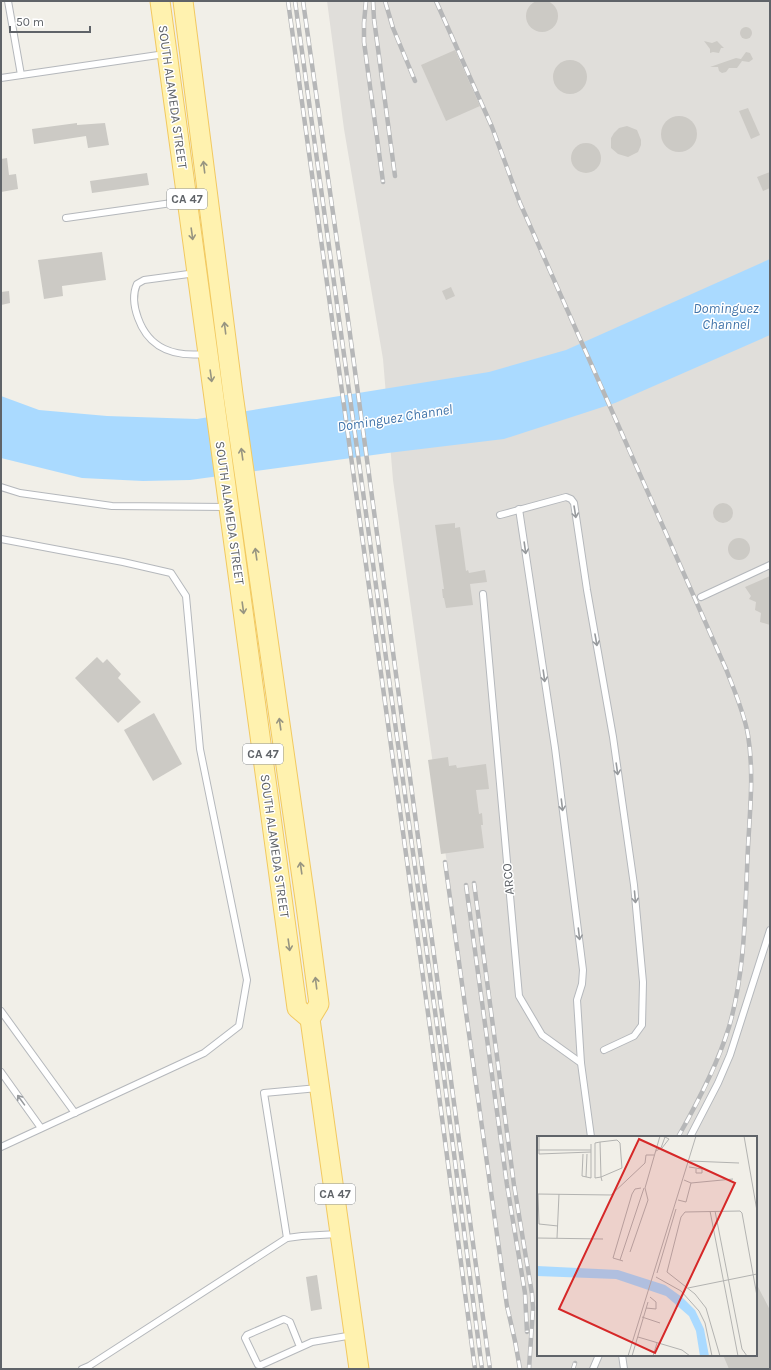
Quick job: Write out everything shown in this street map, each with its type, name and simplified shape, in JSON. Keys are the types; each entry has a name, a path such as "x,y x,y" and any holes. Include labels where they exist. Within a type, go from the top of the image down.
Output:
{"main road":[{"name":"SOUTH ALAMEDA STREET","path":"160,1 298,1008 310,1019 319,1004 247,492 183,1"},
{"name":"CA 47","path":"310,1019 359,1369"}],"lane":[{"path":"8,1 21,75"},
{"path":"1,78 167,54"},
{"path":"66,218 208,198"},
{"path":"197,272 144,280 137,284 134,297 136,313 141,327 146,335 161,347 185,355 208,354"},
{"path":"1,487 20,493 112,506 229,503"},
{"path":"500,515 566,497 571,499 574,503 587,590 613,738 634,885 643,982 643,1018 642,1025 638,1032 634,1036 604,1050"},
{"path":"519,509 556,756 583,970 582,984 577,1000 581,1063 592,1136"},
{"path":"1,539 123,562 171,573 186,596 200,749 248,980 239,1026 204,1053 1,1147"},
{"path":"701,596 770,565"},
{"name":"ARCO","path":"483,594 519,996 542,1035 581,1063"},
{"path":"691,1136 718,1083 730,1055 770,930"},
{"path":"1,1011 76,1113"},
{"path":"1,1072 41,1128"},
{"path":"288,1238 264,1093 320,1088"},
{"path":"82,1369 89,1366 288,1238 340,1234"},
{"path":"300,1347 290,1322 284,1319 247,1335 245,1338 256,1362 261,1365 312,1342 354,1335"},
{"path":"593,1369 599,1356"},
{"path":"622,1356 624,1369"}],"shaded area":[{"path":"327,1 770,1 770,1369 518,1369 393,480 383,359 344,129"}],"water":[{"name":"Dominguez Channel","path":"770,259 770,335 615,403 504,439 190,480 143,481 82,478 1,458 1,396 39,410 107,416 197,419 489,372 566,350"}],"building":[{"path":"545,0 551,2 556,7 558,16 556,25 551,30 539,32 533,30 528,25 526,13 528,7 533,2"},
{"path":"746,27 750,29 752,33 750,37 746,39 742,37 740,33 742,29"},
{"path":"704,41 712,43 717,41 724,48 721,48 719,53 710,53 710,49"},
{"path":"455,50 480,106 446,121 421,65"},
{"path":"746,52 750,53 753,59 749,62 742,61 737,68 729,68 726,72 722,73 719,71 718,67 710,67 736,58 741,59"},
{"path":"570,60 582,65 587,77 582,89 570,94 558,89 553,77 558,65"},
{"path":"748,108 760,135 751,139 739,111"},
{"path":"679,116 692,121 697,134 692,147 679,152 666,147 661,134 666,121"},
{"path":"77,123 77,125 105,123 109,145 88,148 86,136 34,144 32,129"},
{"path":"627,126 637,130 641,140 641,145 638,152 628,157 618,154 611,148 611,138 614,133 619,128"},
{"path":"586,143 597,147 601,158 597,169 586,173 575,169 571,158 575,147"},
{"path":"7,158 9,175 16,174 18,189 1,192 1,159"},
{"path":"770,172 770,188 763,191 757,177"},
{"path":"147,173 149,185 92,193 90,181"},
{"path":"102,252 106,280 62,286 63,296 44,299 38,260"},
{"path":"451,287 455,296 446,300 442,291"},
{"path":"9,291 10,303 1,305 1,292"},
{"path":"719,503 727,503 733,509 733,517 727,523 719,523 713,517 713,509"},
{"path":"455,523 455,528 460,527 466,571 468,570 469,573 485,570 487,582 470,584 473,605 446,608 443,598 442,589 444,589 435,525"},
{"path":"739,538 743,539 749,545 749,553 743,559 739,560 735,559 729,553 728,549 729,545 735,539"},
{"path":"770,576 770,625 760,622 761,613 755,610 756,602 749,599 751,596 745,587"},
{"path":"97,657 103,663 107,659 121,674 118,678 141,702 118,723 75,678"},
{"path":"154,713 182,764 153,781 124,730"},
{"path":"448,757 449,766 456,765 457,768 486,764 489,789 476,790 479,814 482,813 483,825 481,825 484,848 441,854 428,760"},
{"path":"317,1275 322,1309 311,1311 306,1277"},
{"path":"757,1285 770,1310 770,1369 729,1369 723,1356 757,1356"}],"railway":[{"path":"288,1 432,1042 475,1369"},
{"path":"295,1 443,1069 482,1369"},
{"path":"303,1 347,312 490,1369"},
{"path":"366,1 364,42 383,182"},
{"path":"373,1 374,19 395,176"},
{"path":"385,1 393,28 415,81"},
{"path":"436,1 492,127 520,203 726,669 744,718 748,735 751,763 751,791 744,937 739,983 729,1027 719,1056 700,1097 679,1136"},
{"path":"445,862 507,1306 520,1369"},
{"path":"474,883 514,1185 532,1294 533,1308 529,1369"},
{"path":"466,885 507,1185 525,1293 527,1332"},
{"path":"573,1369 575,1363"}]}
